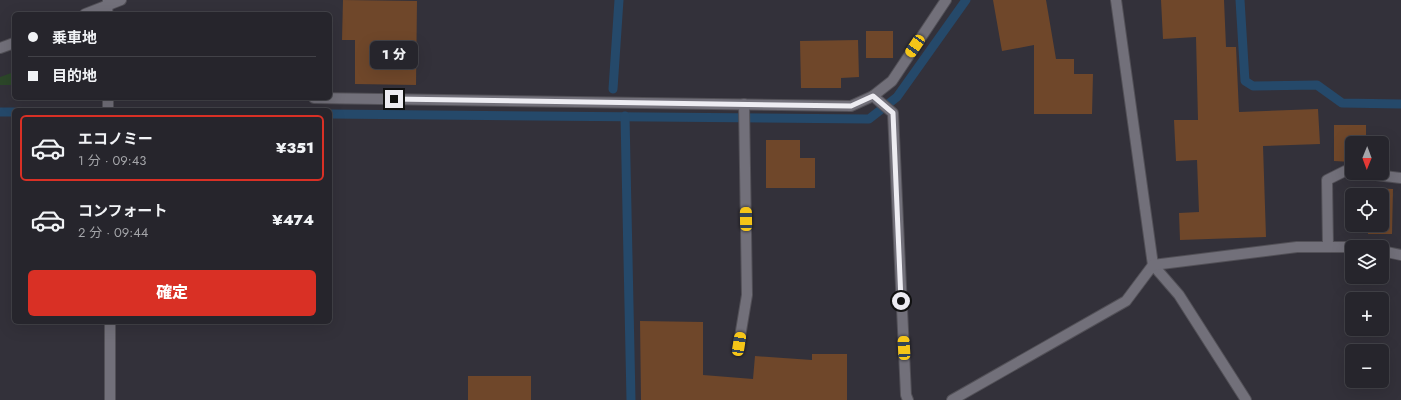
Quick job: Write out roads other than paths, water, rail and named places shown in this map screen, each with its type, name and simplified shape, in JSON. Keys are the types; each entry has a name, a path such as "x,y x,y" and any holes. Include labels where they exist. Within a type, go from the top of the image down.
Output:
{"street":[{"path":"91,12 121,0"},
{"path":"332,98 744,108 851,106 877,99 892,81 946,0"},
{"path":"1116,0 1153,265 1179,295 1246,400"},
{"path":"0,48 12,44"},
{"path":"877,99 893,113 906,395 908,400"},
{"path":"739,344 747,295 744,108"},
{"path":"1328,247 1327,180 1345,171"},
{"path":"1389,177 1401,178"},
{"path":"952,400 1126,301 1153,265 1297,246 1345,247"},
{"path":"1389,252 1401,255"},
{"path":"110,324 110,400"}],"waterway":[{"path":"613,89 619,0"},
{"path":"332,114 869,119 897,97 966,0"},
{"path":"1240,0 1245,81 1253,86 1317,85 1342,103 1401,104"},
{"path":"0,112 12,112"},
{"path":"625,116 631,400"}]}
